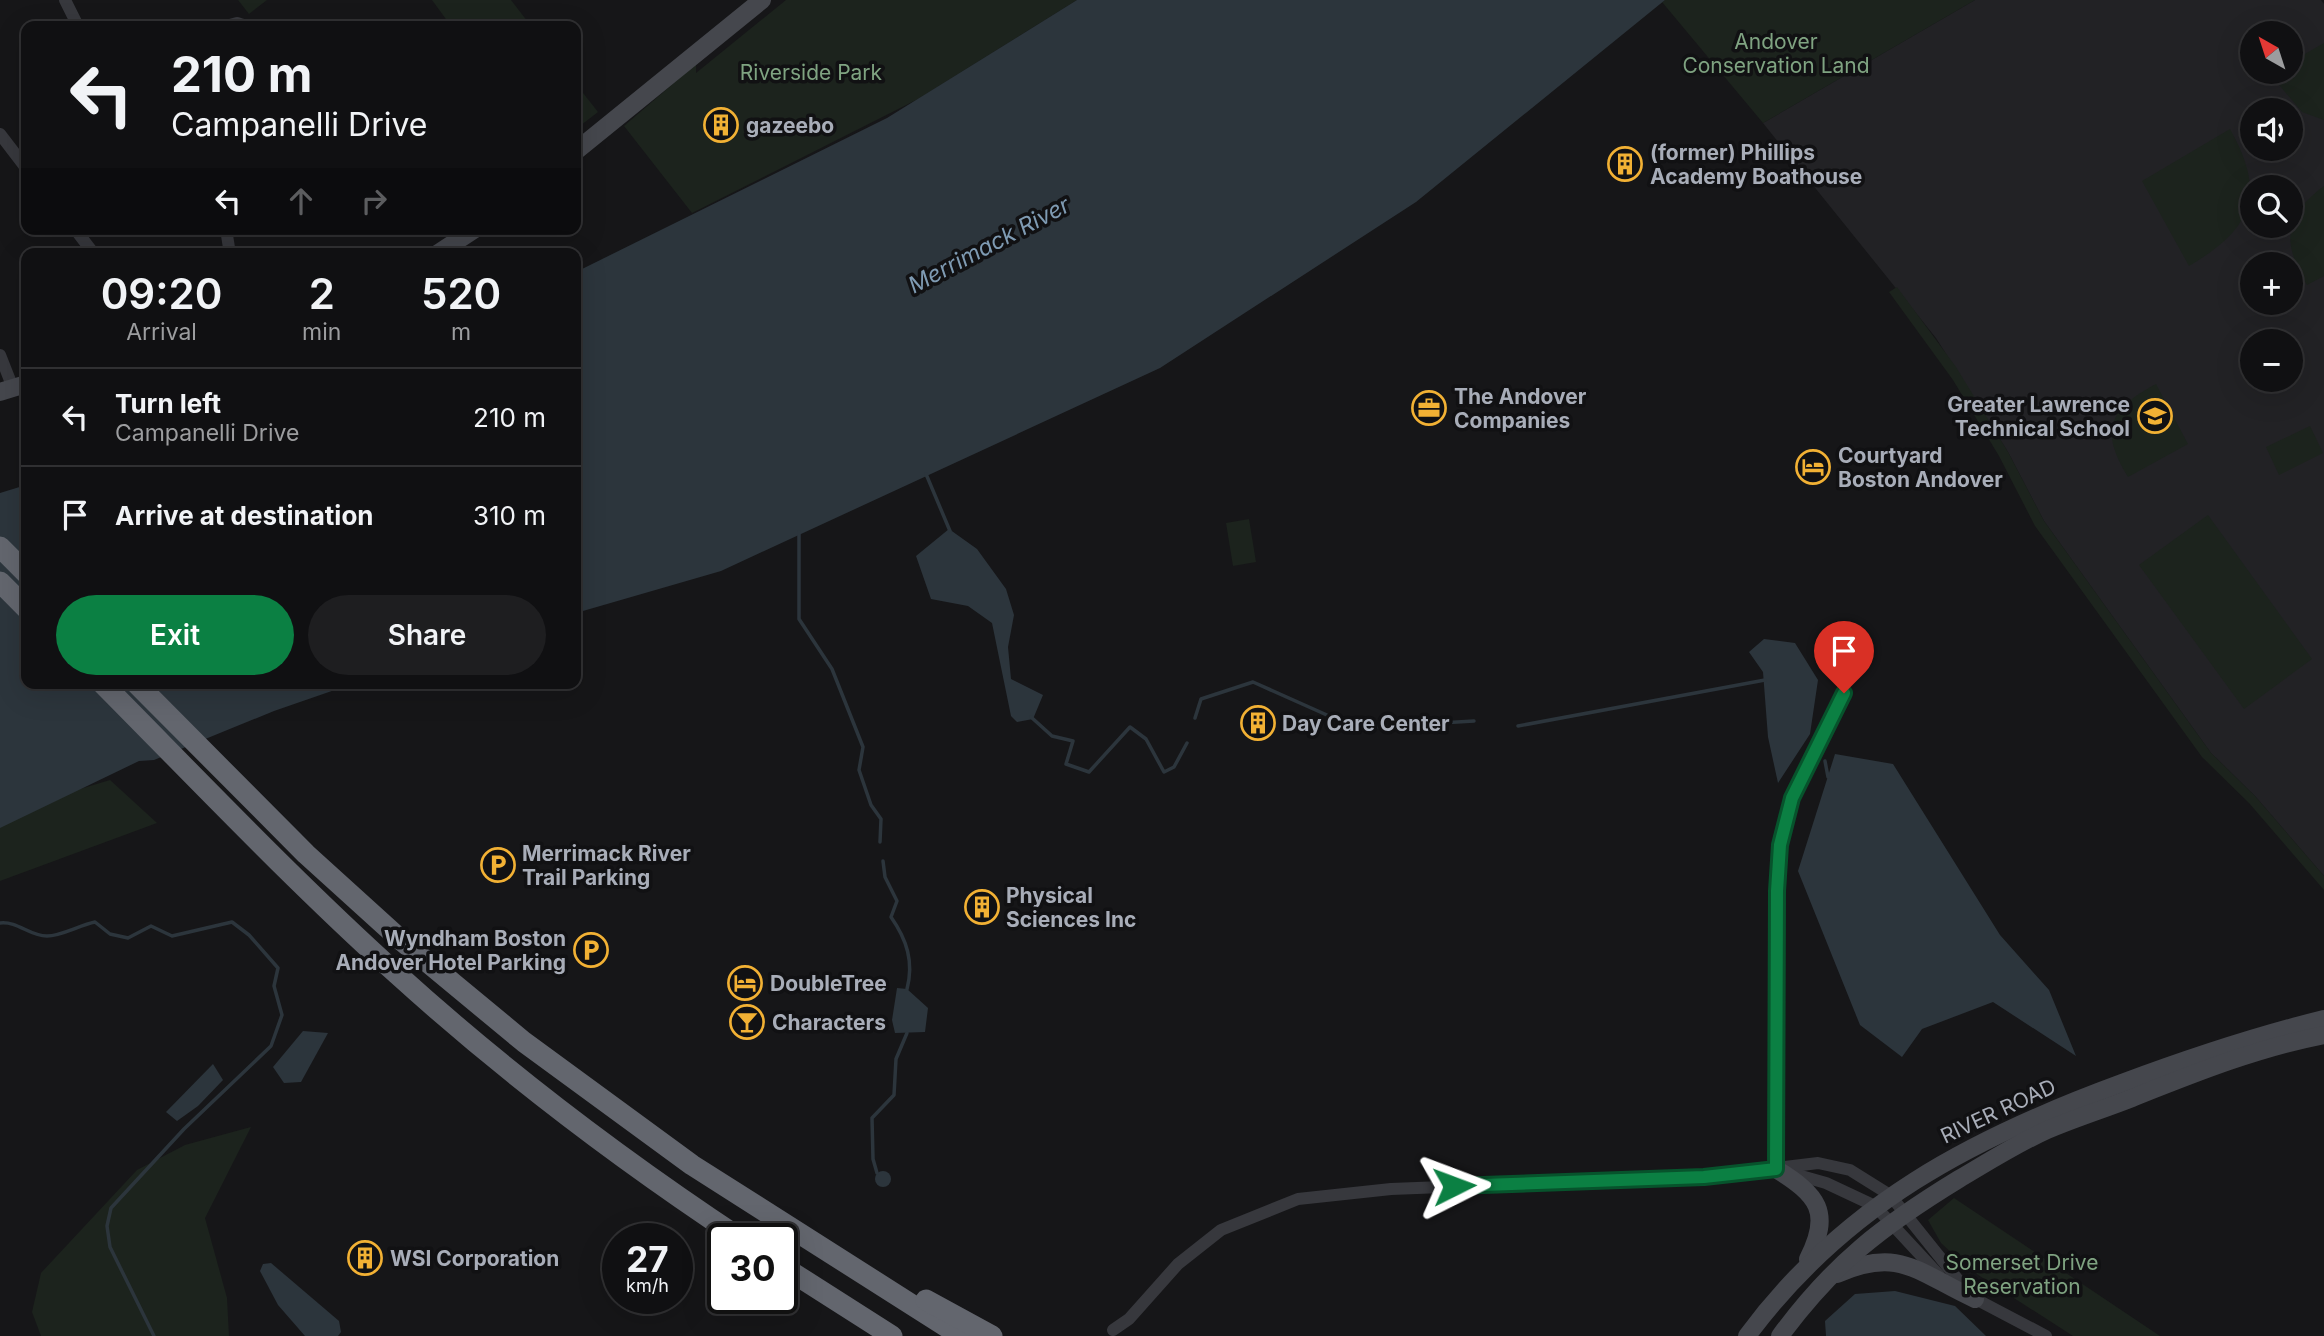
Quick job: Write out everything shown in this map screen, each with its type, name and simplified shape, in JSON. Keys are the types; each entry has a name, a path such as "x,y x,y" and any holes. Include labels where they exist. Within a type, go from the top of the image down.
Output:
{"highway":[{"path":"0,547 21,568"},
{"path":"0,582 21,603"},
{"path":"108,689 357,937 481,1046 622,1157 718,1223"},
{"path":"142,689 245,794 402,941 524,1042 659,1142 961,1336"},
{"path":"833,1255 950,1312 992,1336"},
{"path":"798,1276 892,1336"}],"main road":[{"path":"581,147 762,0"},
{"path":"446,248 466,235"},
{"name":"RIVER ROAD","path":"1780,1336 1825,1280 1896,1209 1927,1171 1978,1144 2086,1096 2255,1036 2324,1019"},
{"name":"RIVER ROAD","path":"1747,1336 1803,1268 1874,1206 1896,1209 2048,1130 2235,1059 2277,1045 2324,1035"},
{"path":"1776,1169 1810,1193 1820,1214 1819,1234 1803,1268"},
{"path":"1825,1280 1867,1263 1897,1262 1975,1299"}],"street":[{"path":"62,1 75,21"},
{"path":"0,134 21,161"},
{"path":"0,355 13,388"},
{"path":"1776,1169 1777,891 1780,845 1792,798 1844,693"},
{"path":"1113,1330 1129,1319 1178,1264 1221,1230 1298,1199 1391,1189 1704,1177 1818,1163 1835,1164 1867,1179 1975,1299 2046,1336"},
{"path":"1776,1169 1826,1184 1874,1206"}],"shaded area":[{"name":"Greater Lawrence Technical School","path":"1975,0 2321,0 2324,4 2324,876 2255,796 2211,753 2044,521 2008,452 1936,338 1763,123"}],"green space":[{"path":"238,0 267,0 249,14"},
{"path":"432,0 511,0 527,21 447,21"},
{"name":"Riverside Park","path":"786,0 1077,0 918,99 692,213 624,126 696,64 696,73"},
{"name":"Andover Conservation Land","path":"1975,0 1763,123 1662,2"},
{"path":"2324,43 2324,120 2303,112 2303,98 2290,98 2278,84 2303,84 2303,55"},
{"path":"581,90 598,112 581,125"},
{"path":"2230,129 2240,150 2240,161 2244,161 2248,175 2240,175 2239,224 2227,238 2189,266 2142,181"},
{"path":"2324,186 2324,276 2307,285 2303,278 2303,252 2292,252 2291,238 2303,238 2303,206"},
{"path":"1897,287 1956,367 2008,452 2044,521 2211,753 2255,796 2324,876 2324,890 2249,803 2202,757 2035,526 1999,456 1953,380 1889,292"},
{"path":"2156,384 2188,444 2128,477 2114,446 2114,422 2128,402"},
{"path":"2310,426 2323,453 2279,475 2266,447"},
{"path":"2208,515 2312,659 2244,709 2139,565"},
{"path":"1249,519 1256,562 1233,566 1226,523"},
{"path":"110,780 157,823 0,881 0,813"},
{"path":"251,1127 205,1218 227,1298 229,1336 41,1336 32,1312 41,1273 137,1170 185,1145"},
{"name":"Somerset Drive Reservation","path":"1954,1198 2160,1336 2073,1336 1969,1269 1941,1243 1928,1220"}],"water":[{"name":"Merrimack River","path":"1077,0 1665,0 1416,202 1160,368 721,571 581,612 581,270 887,118"},
{"path":"21,487 21,689 338,689 274,711 154,760 139,761 0,828 0,493"},
{"path":"949,529 977,549 1006,589 1014,615 1008,647 1011,679 1043,695 1033,719 1017,722 1011,716 992,623 968,606 931,599 916,556"},
{"path":"1764,639 1795,643 1818,680 1810,734 1778,783 1768,737 1763,672 1749,652"},
{"path":"1835,754 1893,764 2000,935 2049,990 2076,1056 1993,1002 1922,1029 1902,1057 1860,1025 1798,871"},
{"path":"897,988 907,989 928,1008 925,1032 895,1033 892,1020"},
{"path":"303,1031 328,1033 301,1082 284,1083 273,1067"},
{"path":"213,1064 223,1080 198,1106 177,1121 166,1112"},
{"path":"880,1171 886,1171 891,1179 889,1185 880,1187 875,1182 875,1176"},
{"path":"271,1263 339,1321 341,1332 338,1336 305,1336 278,1305 260,1271 263,1264"},
{"path":"1895,1291 1955,1306 1986,1336 1826,1336 1825,1321 1855,1294"}],"waterway":[{"path":"926,474 950,531"},
{"path":"799,532 799,619 832,669 863,747 859,770 871,805 881,819 880,842"},
{"path":"1518,726 1765,680"},
{"path":"1195,718 1201,699 1253,682 1356,728 1474,721"},
{"path":"1031,717 1052,736 1073,741 1066,764 1089,772 1130,727 1146,739 1164,772 1174,767 1187,743"},
{"path":"1825,761 1828,777"},
{"path":"883,861 885,877 897,901 891,917 908,951 910,970 907,989"},
{"path":"0,923 12,924 47,936 95,922 110,934 128,938 151,926 172,936 232,922 249,935 278,968 274,986 282,1015 271,1046 184,1129 111,1208 107,1226 110,1247 154,1336"},
{"path":"877,1173 873,1159 872,1118 894,1095 896,1059 907,1033"}],"place":[{"name":"gazeebo","path":"721,125"},
{"name":"(former) Phillips Academy Boathouse","path":"1625,164"},
{"name":"The Andover Companies","path":"1429,408"},
{"name":"Greater Lawrence Technical School","path":"2155,416"},
{"name":"Courtyard Boston Andover","path":"1813,467"},
{"name":"Day Care Center","path":"1258,723"},
{"name":"Merrimack River Trail Parking","path":"498,865"},
{"name":"Physical Sciences Inc","path":"982,907"},
{"name":"Wyndham Boston Andover Hotel Parking","path":"591,950"},
{"name":"DoubleTree","path":"745,983"},
{"name":"Characters","path":"747,1022"},
{"name":"WSI Corporation","path":"365,1258"}],"route":[{"path":"1454,1186 1704,1177 1776,1169 1777,891 1780,845 1792,798 1844,693"}]}
